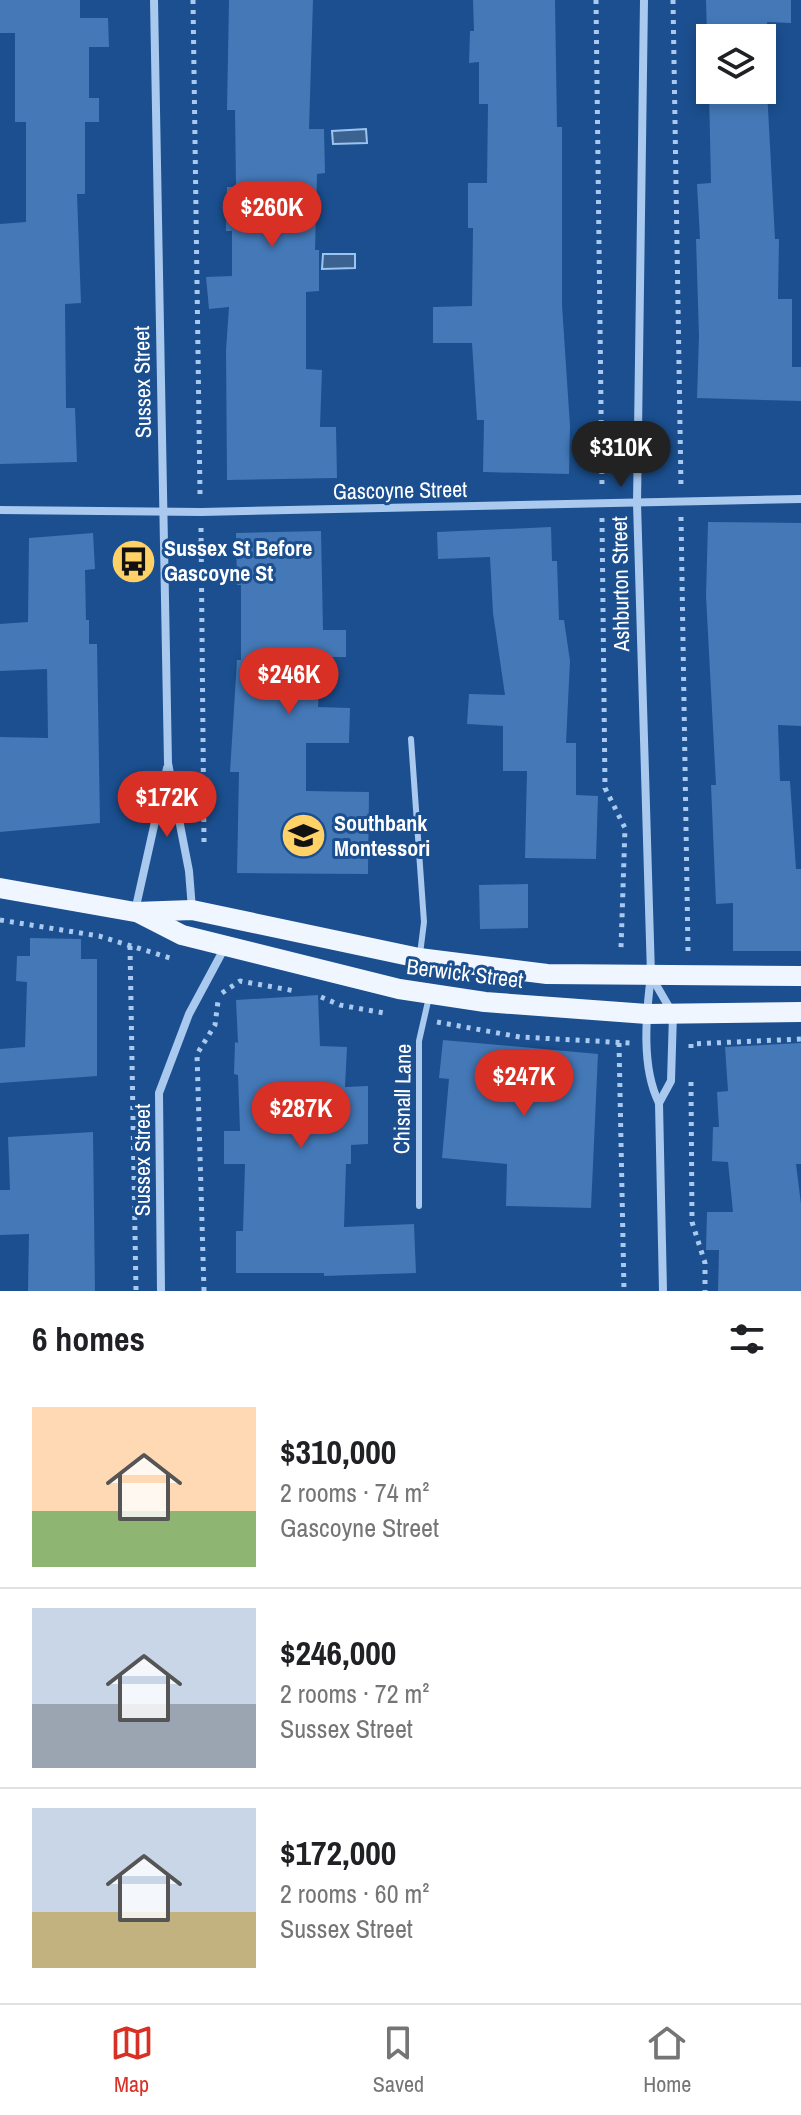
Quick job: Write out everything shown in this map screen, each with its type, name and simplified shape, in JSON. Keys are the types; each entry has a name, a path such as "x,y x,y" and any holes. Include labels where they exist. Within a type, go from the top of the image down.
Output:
{"main road":[{"name":"Berwick Street","path":"0,888 135,912 192,910 419,958 547,974 801,976"},
{"name":"Berwick Street","path":"135,912 182,935 225,947 430,994 485,1002 647,1014 801,1012"}],"street":[{"name":"Sussex Street","path":"154,0 168,763 187,858 192,910"},
{"name":"Ashburton Street","path":"644,0 637,503 651,975 647,1014 650,1084 659,1103 663,1291"},
{"name":"Gascoyne Street","path":"0,510 162,512 801,499"},
{"name":"Sussex Street","path":"135,912 168,763"},
{"name":"Sussex Street","path":"161,1291 159,1093 189,1014 225,947"},
{"name":"Ashburton Street","path":"651,975 673,1014 671,1081 659,1103"}],"lane":[{"path":"411,739 424,922 419,958"},
{"name":"Chisnall Lane","path":"419,1206 419,1041 430,994"}],"path":[{"path":"193,0 200,494"},
{"path":"596,0 605,788 625,828 621,948"},
{"path":"673,0 688,951"},
{"path":"201,527 204,845"},
{"path":"0,920 99,936 240,981 302,992"},
{"path":"130,946 136,1291"},
{"path":"204,1291 197,1054 215,1025 218,996 240,981"},
{"path":"318,995 340,1005 520,1037 635,1044"},
{"path":"691,1059 691,1044 801,1039"},
{"path":"619,1043 624,1291"},
{"path":"691,1073 692,1222 705,1263 705,1291"}],"water":[{"path":"366,129 367,143 333,144 332,131"},
{"path":"323,254 355,254 355,268 322,269"}],"building":[{"path":"0,0 80,0 80,18 108,18 109,47 89,47 89,98 99,98 99,122 85,122 85,194 77,194 81,303 65,304 66,408 75,408 77,462 0,464 0,224 26,222 26,122 15,122 15,33 0,33"},
{"path":"229,0 313,0 309,129 324,129 325,173 317,174 315,250 319,250 319,291 306,292 306,369 322,370 320,427 336,427 337,478 227,480 226,350 229,307 209,309 206,277 232,276 232,231 226,231 227,187 236,187 235,110 227,110"},
{"path":"473,0 555,0 557,127 562,127 562,305 570,426 569,474 483,472 484,420 477,420 472,343 433,343 433,307 472,306 473,228 468,228 468,183 487,183 488,104 479,104 479,62 469,63 470,31 474,31"},
{"path":"706,0 791,0 791,23 707,24"},
{"path":"709,104 768,104 775,239 779,239 778,299 792,299 792,367 801,367 801,401 697,398 696,239 700,239 697,184 711,183"},
{"path":"708,522 801,523 801,726 778,725 780,781 790,781 796,869 801,869 801,951 733,951 733,903 716,904 711,785 716,785 706,596"},
{"path":"551,527 552,561 557,561 559,620 564,620 570,661 566,743 576,743 576,795 598,796 596,859 525,858 527,771 503,771 503,726 467,724 469,694 505,695 493,613 490,557 438,559 437,532"},
{"path":"321,531 323,630 346,630 346,657 320,657 318,707 350,708 349,743 306,743 306,791 369,792 368,874 237,873 239,772 230,772 237,660 241,660 241,585 237,585 236,533"},
{"path":"93,533 95,569 85,570 86,620 89,620 89,644 97,644 100,823 0,832 0,737 48,738 47,669 0,671 0,624 28,622 29,538"},
{"path":"528,884 528,928 480,929 479,885"},
{"path":"30,938 81,939 81,959 97,959 97,1076 0,1083 0,1049 25,1047 27,982 16,981 17,956 30,956"},
{"path":"318,995 320,1046 347,1047 345,1087 368,1086 368,1144 351,1145 351,1164 346,1164 344,1227 414,1224 416,1273 324,1276 324,1273 236,1273 236,1231 243,1231 245,1164 224,1164 224,1131 240,1131 238,1075 234,1074 235,1042 238,1043 236,1000"},
{"path":"443,1040 598,1054 591,1208 506,1206 507,1164 442,1158 449,1079 439,1078"},
{"path":"801,1043 801,1164 796,1164 801,1204 801,1291 718,1291 719,1250 706,1250 707,1212 733,1212 728,1162 712,1161 713,1127 719,1127 717,1092 728,1091 725,1047"},
{"path":"93,1132 95,1291 28,1291 29,1234 0,1235 0,1190 10,1190 8,1137"}],"place":[{"name":"Sussex St Before Gascoyne St","path":"133,561"},
{"name":"Southbank Montessori","path":"303,836"}]}
